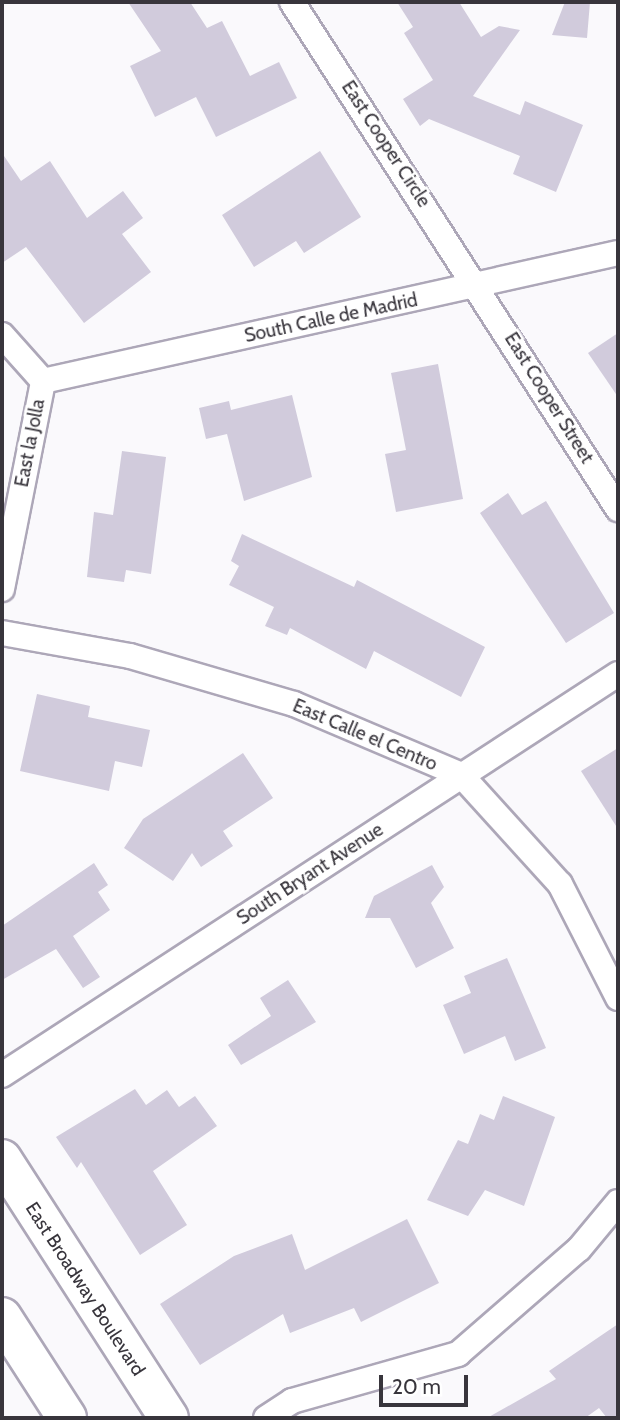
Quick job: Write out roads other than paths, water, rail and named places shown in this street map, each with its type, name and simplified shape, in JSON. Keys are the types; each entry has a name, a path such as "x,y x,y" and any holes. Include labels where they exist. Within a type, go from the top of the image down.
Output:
{"main road":[{"name":"East Broadway Boulevard","path":"2,1159 169,1418"},
{"path":"2,1317 67,1418"}],"street":[{"name":"East Cooper Circle","path":"292,2 479,286"},
{"name":"South Calle de Madrid","path":"43,381 618,253"},
{"name":"East Cooper Street","path":"479,286 618,509"},
{"path":"2,335 43,381"},
{"name":"East la Jolla","path":"2,589 43,381"},
{"name":"East Calle el Centro","path":"2,633 130,656 294,704 461,775 560,884 618,998"},
{"name":"South Bryant Avenue","path":"2,1075 618,674"},
{"path":"266,1418 292,1401 458,1354 579,1249 618,1202"}]}
